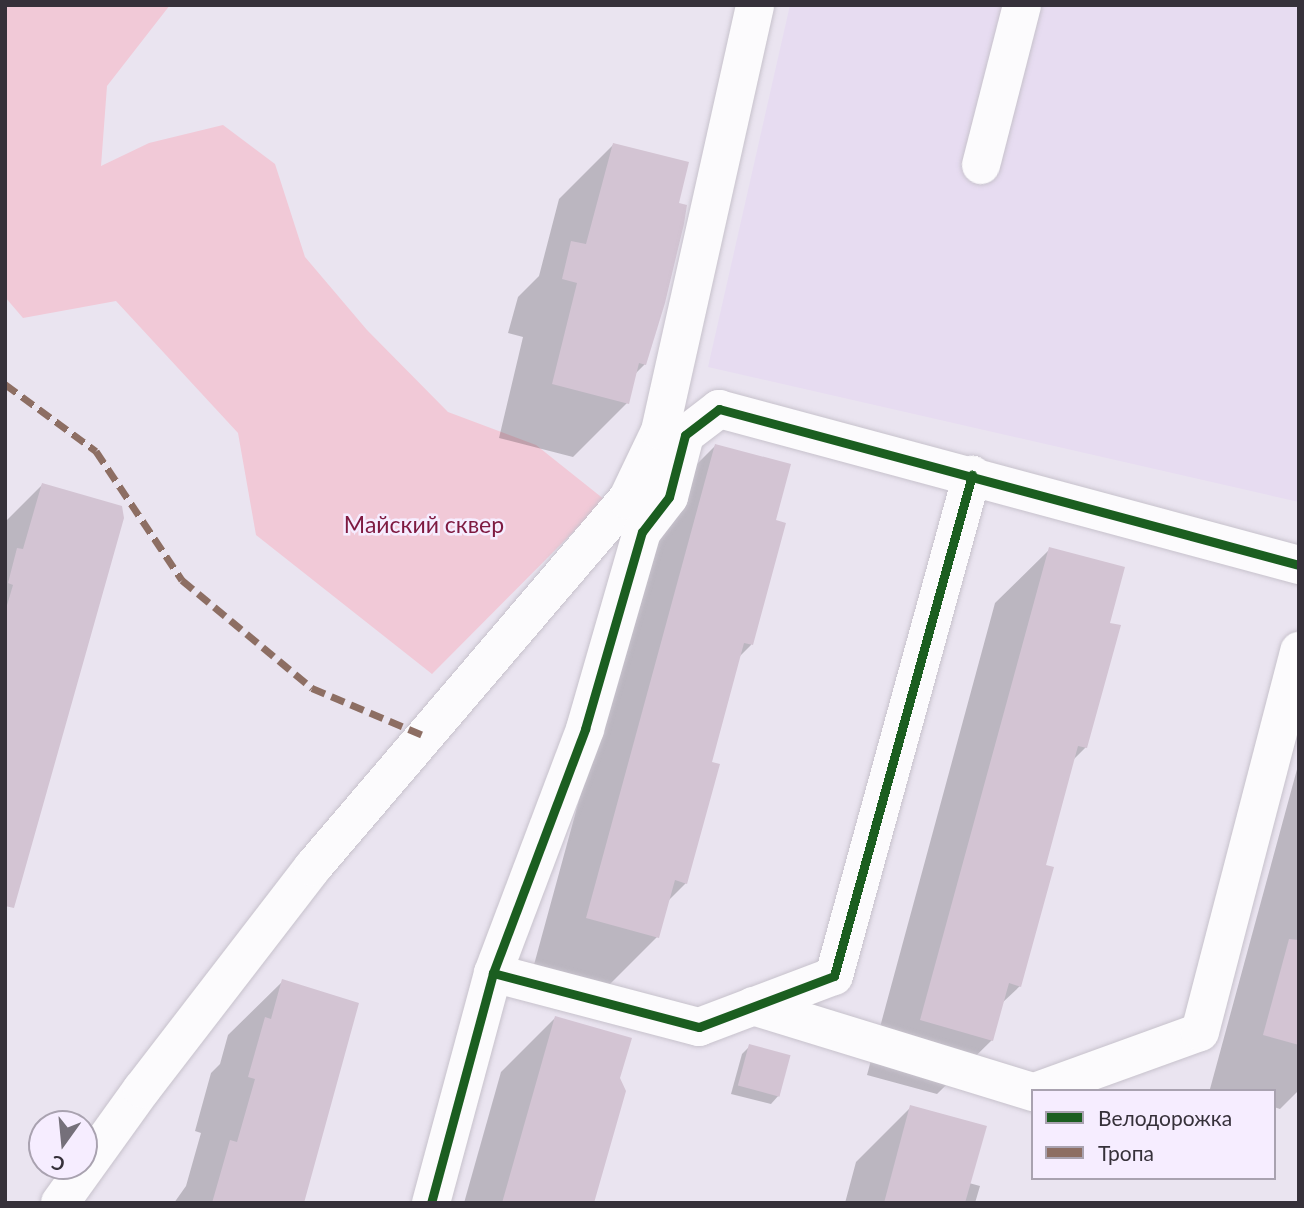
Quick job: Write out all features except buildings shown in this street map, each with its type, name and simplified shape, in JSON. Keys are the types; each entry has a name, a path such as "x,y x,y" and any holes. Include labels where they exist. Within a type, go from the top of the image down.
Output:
{"street":[{"path":"60,1203 142,1089 313,867 627,500 660,431 755,5"},
{"path":"981,165 1022,5"},
{"path":"431,1203 493,973 585,729 642,532 669,497 685,435 719,409 1299,565"},
{"path":"493,973 699,1027 834,976 972,475"},
{"path":"1041,1089 1200,1032 1299,651"},
{"path":"753,1006 1031,1090"}],"shaded area":[{"path":"790,5 1299,5 1299,502 708,367"}],"green space":[{"name":"Майский сквер","path":"5,5 170,5 107,86 101,166 149,143 223,125 275,164 305,257 367,330 448,412 536,445 605,500 432,674 256,535 238,433 116,301 23,318 5,297"}],"marked path":[{"path":"5,384 96,451 182,580 312,688 425,736"}],"cycle path":[{"path":"431,1203 493,973 585,729 642,532 669,497 685,435 719,409 1299,565"},
{"path":"493,973 699,1027 834,976 972,475"}]}
